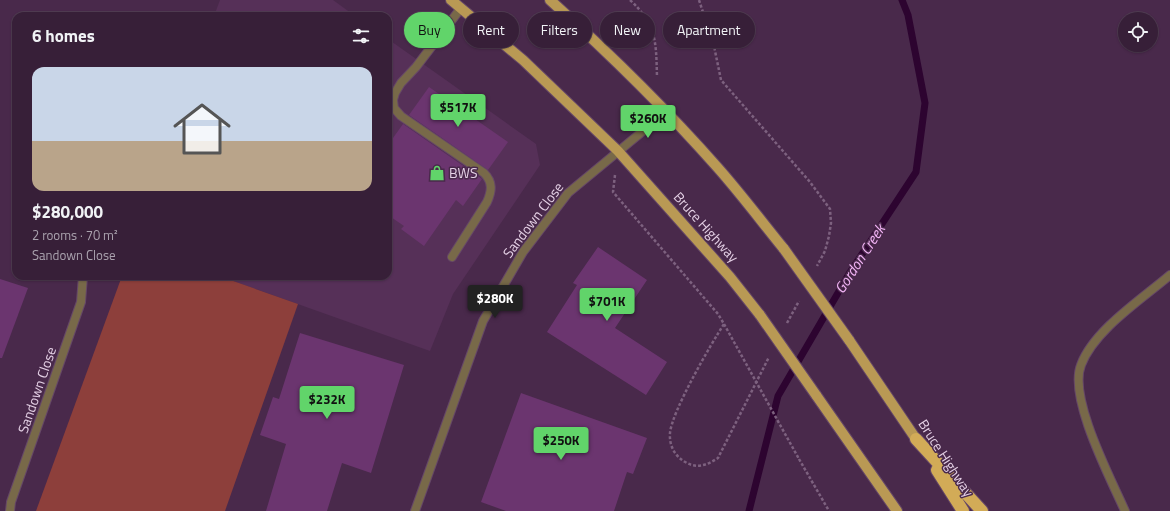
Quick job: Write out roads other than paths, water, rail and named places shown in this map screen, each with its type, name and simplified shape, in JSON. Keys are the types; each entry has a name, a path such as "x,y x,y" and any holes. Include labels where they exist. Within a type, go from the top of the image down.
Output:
{"highway":[{"name":"Bruce Highway","path":"916,439 963,511"},
{"path":"916,439 982,511"}],"main road":[{"name":"Bruce Highway","path":"451,0 523,60 618,151 730,277 760,315 897,511"},
{"name":"Bruce Highway","path":"550,0 658,104 718,168 784,249 849,340 916,439"}],"street":[{"path":"452,257 491,194 489,179 484,173 401,116 394,108 393,100 401,83 416,67 461,8"},
{"name":"Sandown Close","path":"415,511 483,321 523,252 568,193 666,112"},
{"path":"1125,511 1084,413 1079,392 1079,373 1084,359 1099,338 1112,324 1170,275"},
{"name":"Sandown Close","path":"10,511 11,502 82,302 82,280"}],"waterway":[{"name":"Gordon Creek","path":"749,511 778,396 849,274 916,172 925,103 908,15 902,0"}],"place":[{"name":"BWS","path":"437,173"}]}
